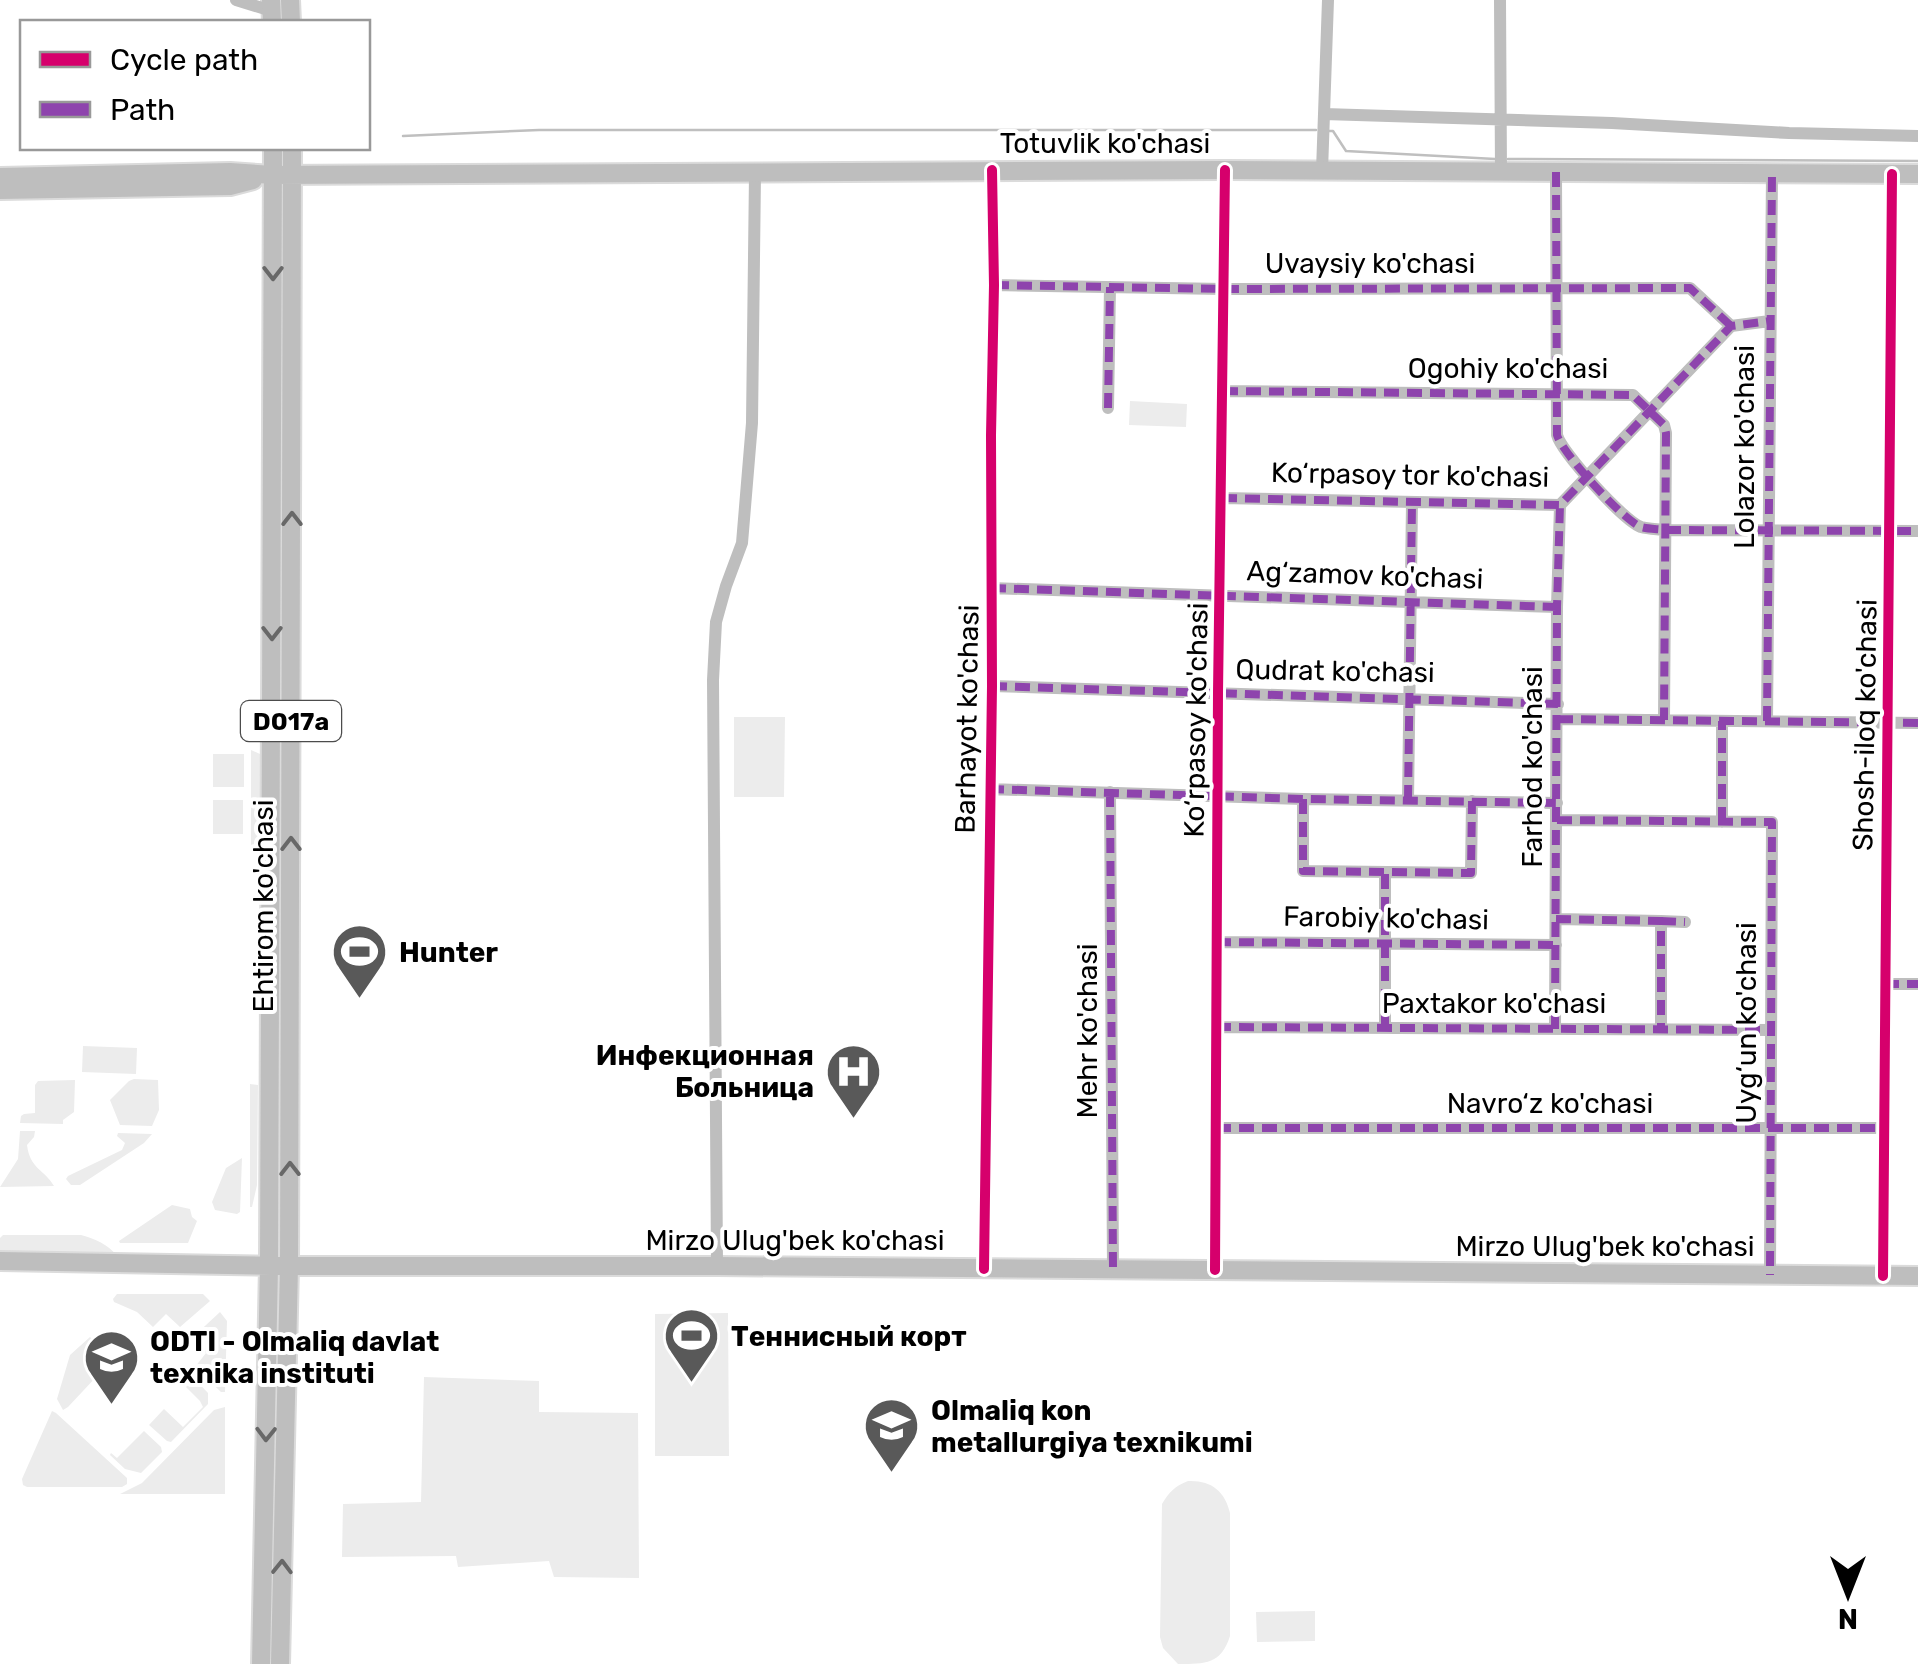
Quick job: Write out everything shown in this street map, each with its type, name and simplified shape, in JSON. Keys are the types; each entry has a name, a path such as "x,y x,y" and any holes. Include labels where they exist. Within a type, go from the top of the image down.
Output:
{"main road":[{"name":"Ehtirom ko'chasi","path":"261,1664 269,1266 273,150"},
{"name":"Ehtirom ko'chasi","path":"280,1664 289,1266 292,150"},
{"name":"Totuvlik ko'chasi","path":"273,175 1322,171 1501,162 1556,172 1918,174"},
{"path":"0,177 230,172 273,175"},
{"path":"0,190 230,186 273,175"},
{"name":"Mirzo Ulug'bek ko'chasi","path":"0,1261 1918,1276"}],"street":[{"path":"236,0 272,11"},
{"path":"1322,171 1328,0"},
{"path":"1500,0 1501,162"},
{"path":"1324,118 1612,123 1918,136"},
{"name":"Barhayot ko'chasi","path":"984,1269 992,686 992,170"},
{"name":"Ko‘rpasoy ko'chasi","path":"1215,1270 1225,170"},
{"path":"1556,172 1557,435 1560,446 1586,477 1642,527 1918,531"},
{"path":"717,1266 713,680 716,622 742,543 752,423 755,174"},
{"name":"Lolazor ko'chasi","path":"1767,721 1772,174"},
{"name":"Shosh-iloq ko'chasi","path":"1884,1276 1892,174"},
{"name":"Uvaysiy ko'chasi","path":"994,286 1690,288 1731,326"},
{"path":"1108,408 1110,287"},
{"path":"1731,326 1770,321"},
{"name":"Ko‘rpasoy tor ko'chasi","path":"1222,498 1560,505 1731,326"},
{"name":"Ogohiy ko'chasi","path":"1223,391 1633,394 1650,410"},
{"path":"1650,410 1666,433 1664,720"},
{"path":"1408,800 1412,503"},
{"name":"Farhod ko'chasi","path":"1556,1029 1560,505"},
{"name":"Ag‘zamov ko'chasi","path":"992,588 1557,607"},
{"name":"Qudrat ko'chasi","path":"992,686 1558,704"},
{"path":"1558,720 1918,723"},
{"path":"1722,720 1722,822"},
{"path":"989,789 1557,802"},
{"name":"Mehr ko'chasi","path":"1110,792 1113,1270"},
{"path":"1303,799 1303,871 1385,872 1471,873 1472,801"},
{"name":"Uyg‘un ko'chasi","path":"1557,820 1772,822 1770,1275"},
{"path":"1385,872 1385,1028"},
{"path":"1556,919 1685,922"},
{"path":"1661,922 1661,1029"},
{"name":"Farobiy ko'chasi","path":"1216,942 1556,946"},
{"path":"1884,984 1918,984"},
{"name":"Paxtakor ko'chasi","path":"1216,1027 1771,1030"},
{"name":"Navro‘z ko'chasi","path":"1216,1128 1884,1128"}],"shaded area":[{"path":"1130,401 1187,404 1186,427 1129,425"},
{"path":"734,717 785,717 784,797 734,797"},
{"path":"251,750 260,754 260,841 251,847"},
{"path":"213,754 244,754 244,787 213,787"},
{"path":"213,800 243,800 243,834 213,834"},
{"path":"83,1046 137,1048 136,1074 82,1072"},
{"path":"134,1079 158,1080 159,1110 152,1126 120,1125 110,1100"},
{"path":"75,1080 74,1112 63,1124 20,1123 24,1114 35,1113 38,1081"},
{"path":"250,1084 258,1085 257,1185 252,1207 250,1207"},
{"path":"20,1131 35,1131 27,1145 29,1153 54,1186 0,1187 18,1159"},
{"path":"118,1133 152,1134 80,1185 71,1185 68,1176 122,1150 125,1143"},
{"path":"242,1158 240,1212 215,1210 212,1202 226,1168"},
{"path":"172,1205 190,1209 197,1221 188,1243 120,1243 119,1241"},
{"path":"3,1235 81,1235 110,1248 117,1256 0,1255"},
{"path":"117,1294 203,1294 210,1301 180,1327 166,1314 153,1327 137,1312 114,1302"},
{"path":"220,1312 227,1321 225,1392 195,1367 206,1353 192,1338"},
{"name":"Теннисный корт","path":"728,1313 729,1456 655,1456 655,1314"},
{"path":"90,1337 112,1360 63,1410 57,1399 70,1355"},
{"path":"189,1373 208,1393 208,1404 171,1442 167,1441 149,1425 164,1409 183,1427 203,1407 186,1387 190,1383 185,1377"},
{"path":"424,1377 539,1381 539,1412 638,1413 639,1578 554,1577 549,1561 458,1567 456,1556 342,1557 343,1504 421,1502"},
{"path":"225,1407 225,1494 120,1494 142,1483 214,1410"},
{"path":"52,1411 127,1478 127,1484 23,1485 22,1479"},
{"path":"144,1431 162,1452 141,1473 125,1469 111,1453 117,1458"},
{"path":"1188,1481 1216,1488 1230,1513 1230,1636 1217,1657 1197,1664 1178,1664 1163,1648 1160,1637 1162,1504 1173,1490"},
{"path":"1315,1611 1315,1641 1257,1642 1256,1612"}],"waterway":[{"path":"403,136 539,130 1316,130"},
{"path":"1329,131 1333,131 1346,151 1495,159"},
{"path":"1508,159 1918,161"}],"marked path":[{"path":"1556,172 1557,435 1608,500 1633,522 1650,529 1918,531"},
{"path":"1767,721 1772,174"},
{"path":"994,285 1224,289 1690,288 1731,326"},
{"path":"1108,408 1110,287"},
{"path":"1222,498 1560,505 1731,326 1770,321"},
{"path":"1223,391 1633,395 1664,425 1666,433 1664,720"},
{"path":"1408,800 1412,503"},
{"path":"1555,1029 1560,505"},
{"path":"991,588 1557,607"},
{"path":"992,686 1558,704"},
{"path":"1558,719 1918,723"},
{"path":"1722,721 1722,822"},
{"path":"989,789 1557,803"},
{"path":"1110,792 1113,1270"},
{"path":"1303,799 1303,871 1471,873 1472,801"},
{"path":"1557,820 1772,822 1770,1275"},
{"path":"1385,872 1385,1027"},
{"path":"1556,919 1661,921 1661,1029"},
{"path":"1661,921 1685,922"},
{"path":"1216,942 1556,945"},
{"path":"1884,984 1918,984"},
{"path":"1216,1027 1771,1030"},
{"path":"1216,1128 1884,1128"}],"cycle path":[{"path":"984,1269 992,686 992,170"},
{"path":"1215,1270 1225,170"},
{"path":"1883,1276 1892,174"}],"place":[{"name":"Hunter","path":"360,1001"},
{"name":"Инфекционная Больница","path":"853,1120"},
{"name":"Теннисный корт","path":"692,1385"},
{"name":"ODTI - Olmaliq davlat texnika instituti","path":"111,1406"},
{"name":"Olmaliq kon metallurgiya texnikumi","path":"892,1475"}]}
